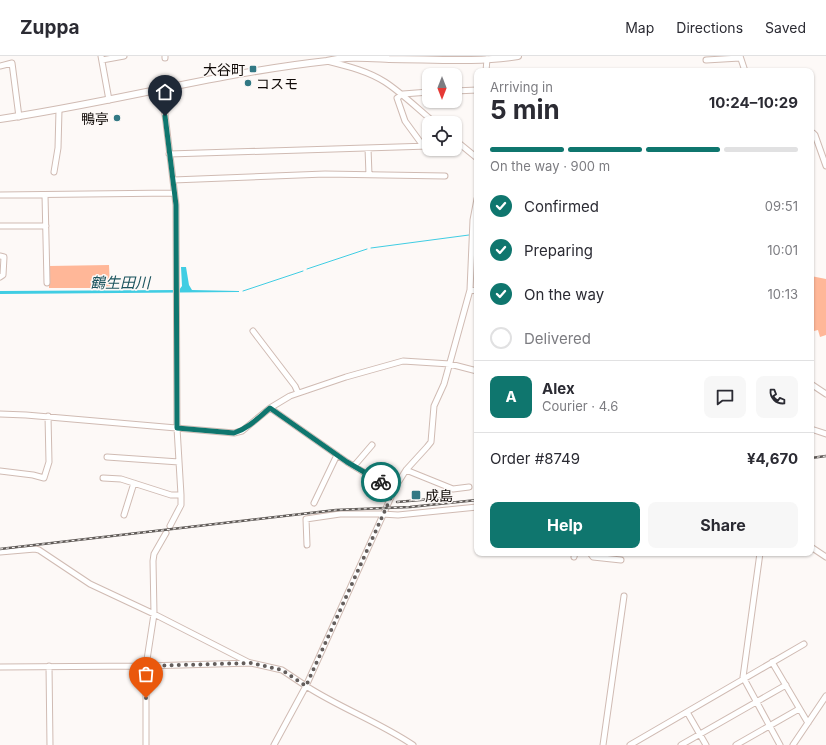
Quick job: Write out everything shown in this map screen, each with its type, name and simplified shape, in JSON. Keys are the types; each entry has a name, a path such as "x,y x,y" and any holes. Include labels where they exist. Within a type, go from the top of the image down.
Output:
{"main road":[{"path":"0,119 59,110 266,69 327,62 335,59 370,57 487,59 518,56"}],"street":[{"path":"109,100 101,58 124,56"},
{"path":"706,60 740,57 744,68"},
{"path":"486,68 487,59"},
{"path":"327,62 369,74 386,82 427,116"},
{"path":"0,66 12,63 19,116"},
{"path":"162,90 176,205 177,428 181,505 170,526"},
{"path":"462,91 474,90"},
{"path":"422,92 401,94 397,98 405,121 422,140"},
{"path":"54,172 58,148 59,110"},
{"path":"814,134 826,166"},
{"path":"169,154 422,146"},
{"path":"462,146 474,156"},
{"path":"368,148 369,175"},
{"path":"173,180 325,174 445,176"},
{"path":"0,195 174,193"},
{"path":"46,195 47,283"},
{"path":"274,745 306,686 396,486 406,470 431,442 434,406 444,384 470,290 474,268 474,215"},
{"path":"0,226 46,226"},
{"path":"0,256 4,257 3,275 0,277"},
{"path":"470,290 474,291"},
{"path":"253,331 295,386 298,393"},
{"path":"0,414 48,416 234,433 242,431 270,408 284,399 298,393 346,377 403,361 450,364 474,370"},
{"path":"814,386 826,394"},
{"path":"270,408 354,466 380,482 396,486"},
{"path":"0,471 33,475 44,478 48,462 48,416"},
{"path":"814,430 826,434"},
{"path":"354,466 372,445"},
{"path":"314,503 337,455"},
{"path":"107,457 179,462"},
{"path":"406,470 453,489 469,487"},
{"path":"104,478 121,479 171,495 181,495"},
{"path":"124,515 134,484"},
{"path":"307,545 306,519 340,514 398,515 474,507"},
{"path":"146,745 146,666 154,614 153,561 154,554 166,533"},
{"path":"0,552 37,549 90,584 154,614 251,663 282,670 324,698 388,730 413,745"},
{"path":"814,549 826,557"},
{"path":"592,556 621,560"},
{"path":"760,556 743,679 780,745"},
{"path":"603,745 624,596"},
{"path":"630,745 804,644"},
{"path":"772,662 808,723"},
{"path":"0,667 146,666 251,663"},
{"path":"49,666 50,745"},
{"path":"681,745 786,685"},
{"path":"793,745 826,696"},
{"path":"736,745 799,709"},
{"path":"687,712 706,745"}],"shaded area":[{"path":"109,265 110,288 49,288 49,266"},
{"path":"814,277 826,279 826,335 820,337 818,330 814,331"}],"water":[{"path":"181,267 186,267 189,285 192,290 239,292 0,294 0,291 179,290 182,286"}],"waterway":[{"name":"鶴生田川","path":"371,248 469,235"},
{"name":"鶴生田川","path":"307,269 367,249"},
{"name":"鶴生田川","path":"243,291 303,271"}],"railway":[{"path":"814,458 826,456"},
{"path":"397,502 443,498"},
{"path":"0,549 336,510 410,507 474,500"}],"way so far":[{"path":"146,698 146,666 251,663 282,670 306,686 396,486 381,482"}],"place":[{"name":"大谷町","path":"253,69"},
{"name":"コスモ","path":"248,83"},
{"name":"鴨亭","path":"117,118"},
{"name":"成島","path":"416,495"}],"route":[{"path":"165,116 176,205 177,428 234,433 242,431 251,425 270,408 347,462 381,482"}]}
